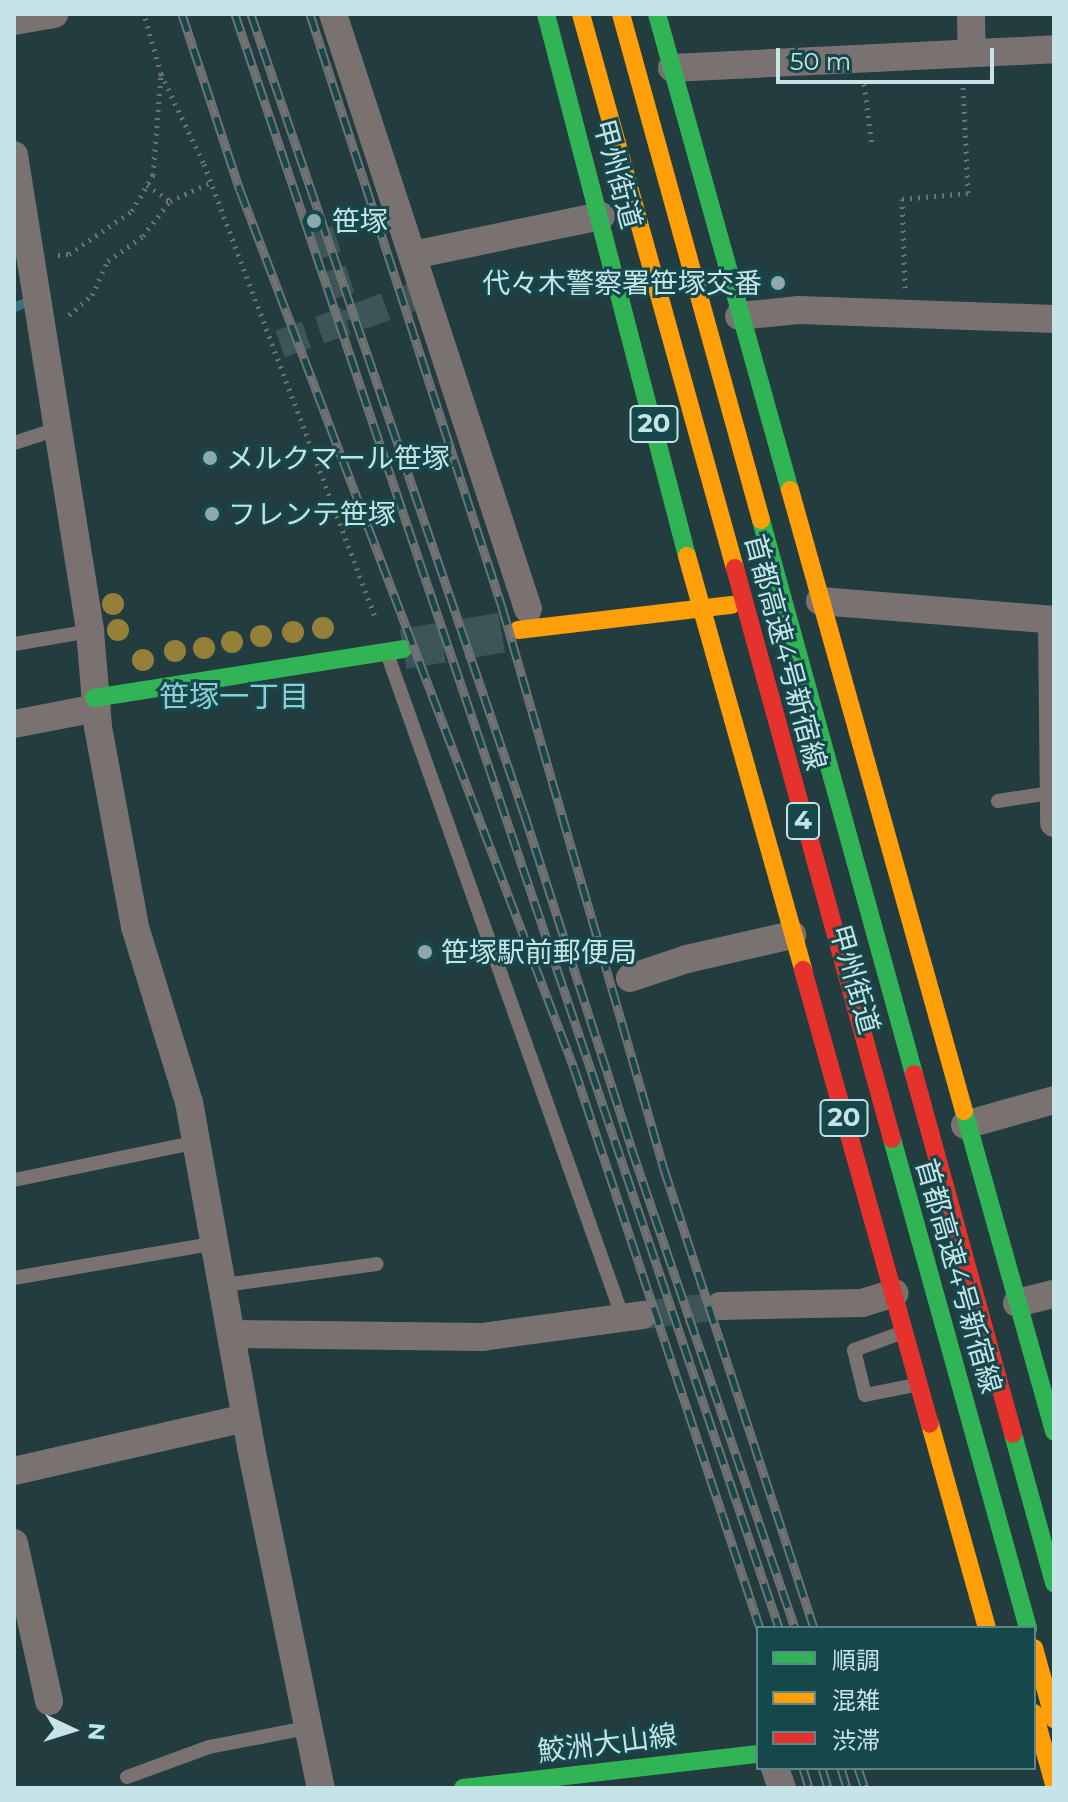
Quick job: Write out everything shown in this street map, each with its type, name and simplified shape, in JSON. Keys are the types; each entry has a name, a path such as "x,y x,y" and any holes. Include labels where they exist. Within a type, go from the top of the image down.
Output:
{"main road":[{"name":"甲州街道","path":"546,14 635,349 710,607 801,893 1009,1626"},
{"name":"首都高速4号新宿線","path":"581,14 1027,1626"},
{"name":"首都高速4号新宿線","path":"621,14 1054,1583"},
{"name":"甲州街道","path":"657,14 739,316 878,870 1046,1436"},
{"path":"523,620 812,601 1017,1303 1046,1436"},
{"name":"20","path":"710,607 792,935 986,1626"},
{"path":"95,703 390,644"},
{"path":"1036,1655 1054,1721"},
{"path":"1036,1720 1054,1784"},
{"name":"鮫洲大山線","path":"463,1788 756,1754"}],"street":[{"path":"14,21 54,14"},
{"path":"333,14 413,255 523,620"},
{"path":"967,53 971,14"},
{"path":"672,68 861,56 1054,49"},
{"path":"14,155 30,330 60,428 90,631 95,703 135,927 197,1142 233,1334 245,1418 321,1788"},
{"path":"413,255 601,216"},
{"path":"739,316 799,310 1054,319"},
{"path":"655,501 801,477"},
{"path":"812,601 1053,620 1050,793 1054,823"},
{"path":"14,724 95,703"},
{"path":"630,978 687,959 792,935"},
{"path":"965,1125 1054,1100"},
{"path":"720,1306 862,1303 894,1293"},
{"path":"1017,1303 1054,1294"},
{"path":"233,1334 482,1337 633,1316"},
{"path":"14,1471 245,1418"},
{"path":"14,1543 49,1701"}],"lane":[{"path":"14,443 60,428"},
{"path":"14,644 90,631"},
{"path":"390,644 633,1316"},
{"path":"998,801 1050,793"},
{"path":"14,1180 197,1142"},
{"path":"14,1278 216,1243"},
{"path":"224,1285 377,1264"},
{"path":"905,1330 854,1350 865,1395 921,1385"},
{"path":"127,1777 209,1747 307,1728"}],"path":[{"path":"144,14 161,74 210,183 390,644"},
{"path":"906,313 902,199 968,193 967,53"},
{"path":"861,56 872,146"},
{"path":"69,254 132,211 153,175 161,74"},
{"path":"69,315 92,295 108,261 143,236 170,201 210,183"},
{"path":"147,185 170,201"},
{"path":"272,347 280,344"}],"waterway":[{"path":"14,307 35,298"}],"tunnel":[{"path":"319,230 349,320"},
{"path":"280,344 425,293"},
{"path":"403,649 518,630"},
{"path":"642,1315 720,1306"}],"railway":[{"path":"182,14 240,190 574,1068 759,1626"},
{"path":"235,14 778,1626"},
{"path":"251,14 524,813 631,1147 794,1626"},
{"path":"310,14 502,607 664,1169 813,1626"},
{"path":"804,1770 809,1788"},
{"path":"823,1770 828,1788"},
{"path":"842,1770 847,1788"},
{"path":"859,1770 865,1788"}],"traffic: fast":[{"path":"546,14 687,556"},
{"path":"657,14 790,490"},
{"path":"761,520 914,1074"},
{"path":"94,698 403,649"},
{"path":"964,1111 1054,1432"},
{"path":"892,1139 1027,1626"},
{"path":"1013,1434 1054,1583"},
{"path":"463,1788 756,1754"}],"traffic: slow":[{"path":"581,14 735,568"},
{"path":"621,14 761,520"},
{"path":"790,490 964,1111"},
{"path":"687,556 803,970"},
{"path":"518,630 732,605"},
{"path":"930,1424 986,1626"},
{"path":"1036,1655 1054,1719"},
{"path":"1036,1720 1054,1784"}],"traffic: jam":[{"path":"735,568 892,1139"},
{"path":"803,970 930,1424"},
{"path":"914,1074 1013,1434"}],"place":[{"name":"笹塚","path":"314,221"},
{"name":"代々木警察署笹塚交番","path":"778,283"},
{"name":"メルクマール笹塚","path":"210,458"},
{"name":"フレンテ笹塚","path":"212,514"},
{"name":"笹塚駅前郵便局","path":"425,952"}],"district":[{"name":"笹塚一丁目","path":"234,697"}]}
